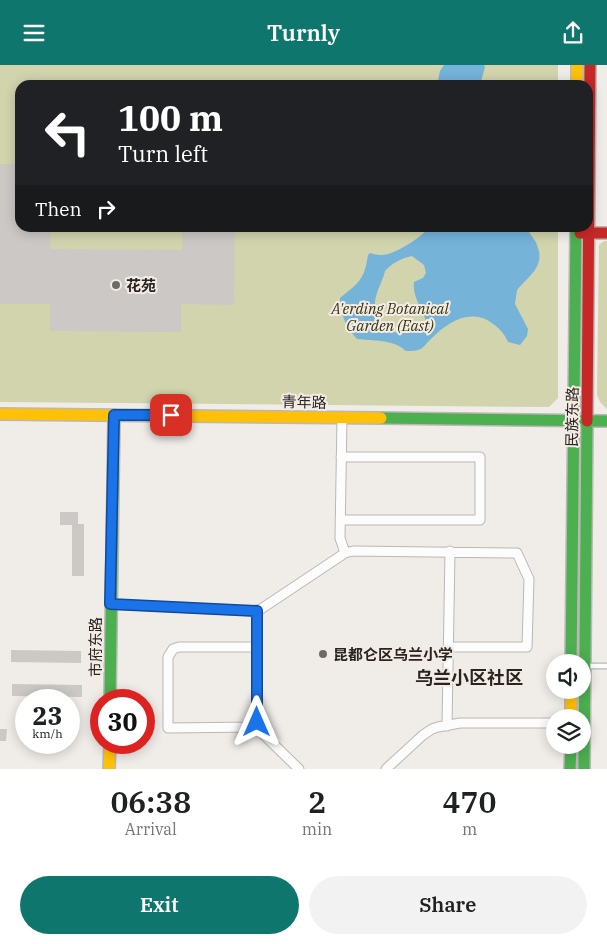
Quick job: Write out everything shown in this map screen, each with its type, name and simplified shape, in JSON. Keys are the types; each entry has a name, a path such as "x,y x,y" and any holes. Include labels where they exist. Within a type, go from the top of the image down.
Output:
{"main road":[{"path":"577,65 577,80"},
{"name":"民族东路","path":"590,65 590,80"},
{"name":"民族东路","path":"572,654 576,232"},
{"path":"585,232 607,233"},
{"name":"民族东路","path":"585,654 589,233"},
{"name":"青年路","path":"0,414 607,421"},
{"name":"市府东路","path":"110,689 114,415"},
{"name":"民族东路","path":"584,769 585,699"},
{"path":"110,754 110,769"},
{"path":"570,769 571,754"}],"street":[{"path":"342,418 340,542 345,553"},
{"path":"340,520 480,519 480,457 341,457"},
{"path":"110,604 257,611 345,553 357,550 517,553 529,579 527,647 448,647"},
{"path":"447,726 450,551"},
{"path":"257,611 258,727 299,769"},
{"path":"257,647 179,647 173,649 168,657 168,728 258,727"},
{"path":"386,769 432,729 460,723 546,723"}],"lane":[{"path":"591,666 607,667"}],"green space":[{"name":"A'erding Botanical Garden (East)","path":"0,65 558,65 558,80 15,80 15,232 558,232 558,398 549,407 0,402"},
{"path":"607,241 607,409 600,402 597,395 599,245"}],"water":[{"path":"444,65 484,65 485,67 481,80 438,80 440,71"},
{"path":"425,232 530,232 537,245 539,259 534,271 517,290 515,304 528,329 527,336 520,345 508,342 494,324 479,317 457,320 438,333 421,349 415,351 406,351 389,342 357,339 342,315 340,298 360,280 370,253 386,254 414,241","holes":["412,256 424,265 426,273 423,278 414,282 416,297 426,321 419,328 411,332 402,333 387,329 381,323 375,305 385,271 397,261"]}],"building":[{"path":"0,164 15,164 15,232 51,232 50,249 182,250 182,232 235,232 234,305 181,304 181,332 50,331 50,304 0,304"},
{"path":"60,512 78,512 78,524 84,524 84,576 72,576 72,525 60,525"},
{"path":"11,650 81,651 81,663 11,662"},
{"path":"12,684 82,685 82,697 80,697 80,689 15,689 15,696 12,696"},
{"path":"0,729 7,729 6,741 0,741"}],"traffic: fast":[{"path":"571,654 576,232"},
{"path":"110,689 114,415"},
{"path":"381,418 607,421"},
{"path":"584,769 587,421"},
{"path":"570,769 571,754"}],"traffic: slow":[{"path":"577,65 577,80"},
{"path":"0,414 381,418"},
{"path":"571,699 571,709"},
{"path":"109,769 110,754"}],"traffic: jam":[{"path":"590,65 590,80"},
{"path":"587,421 589,232"},
{"path":"580,233 607,233"}],"place":[{"name":"花苑","path":"116,285"},
{"name":"昆都仑区乌兰小学","path":"323,654"}],"district":[{"name":"乌兰小区社区","path":"469,677"}],"route":[{"path":"171,415 114,415 110,604 257,611 257,722"}]}
